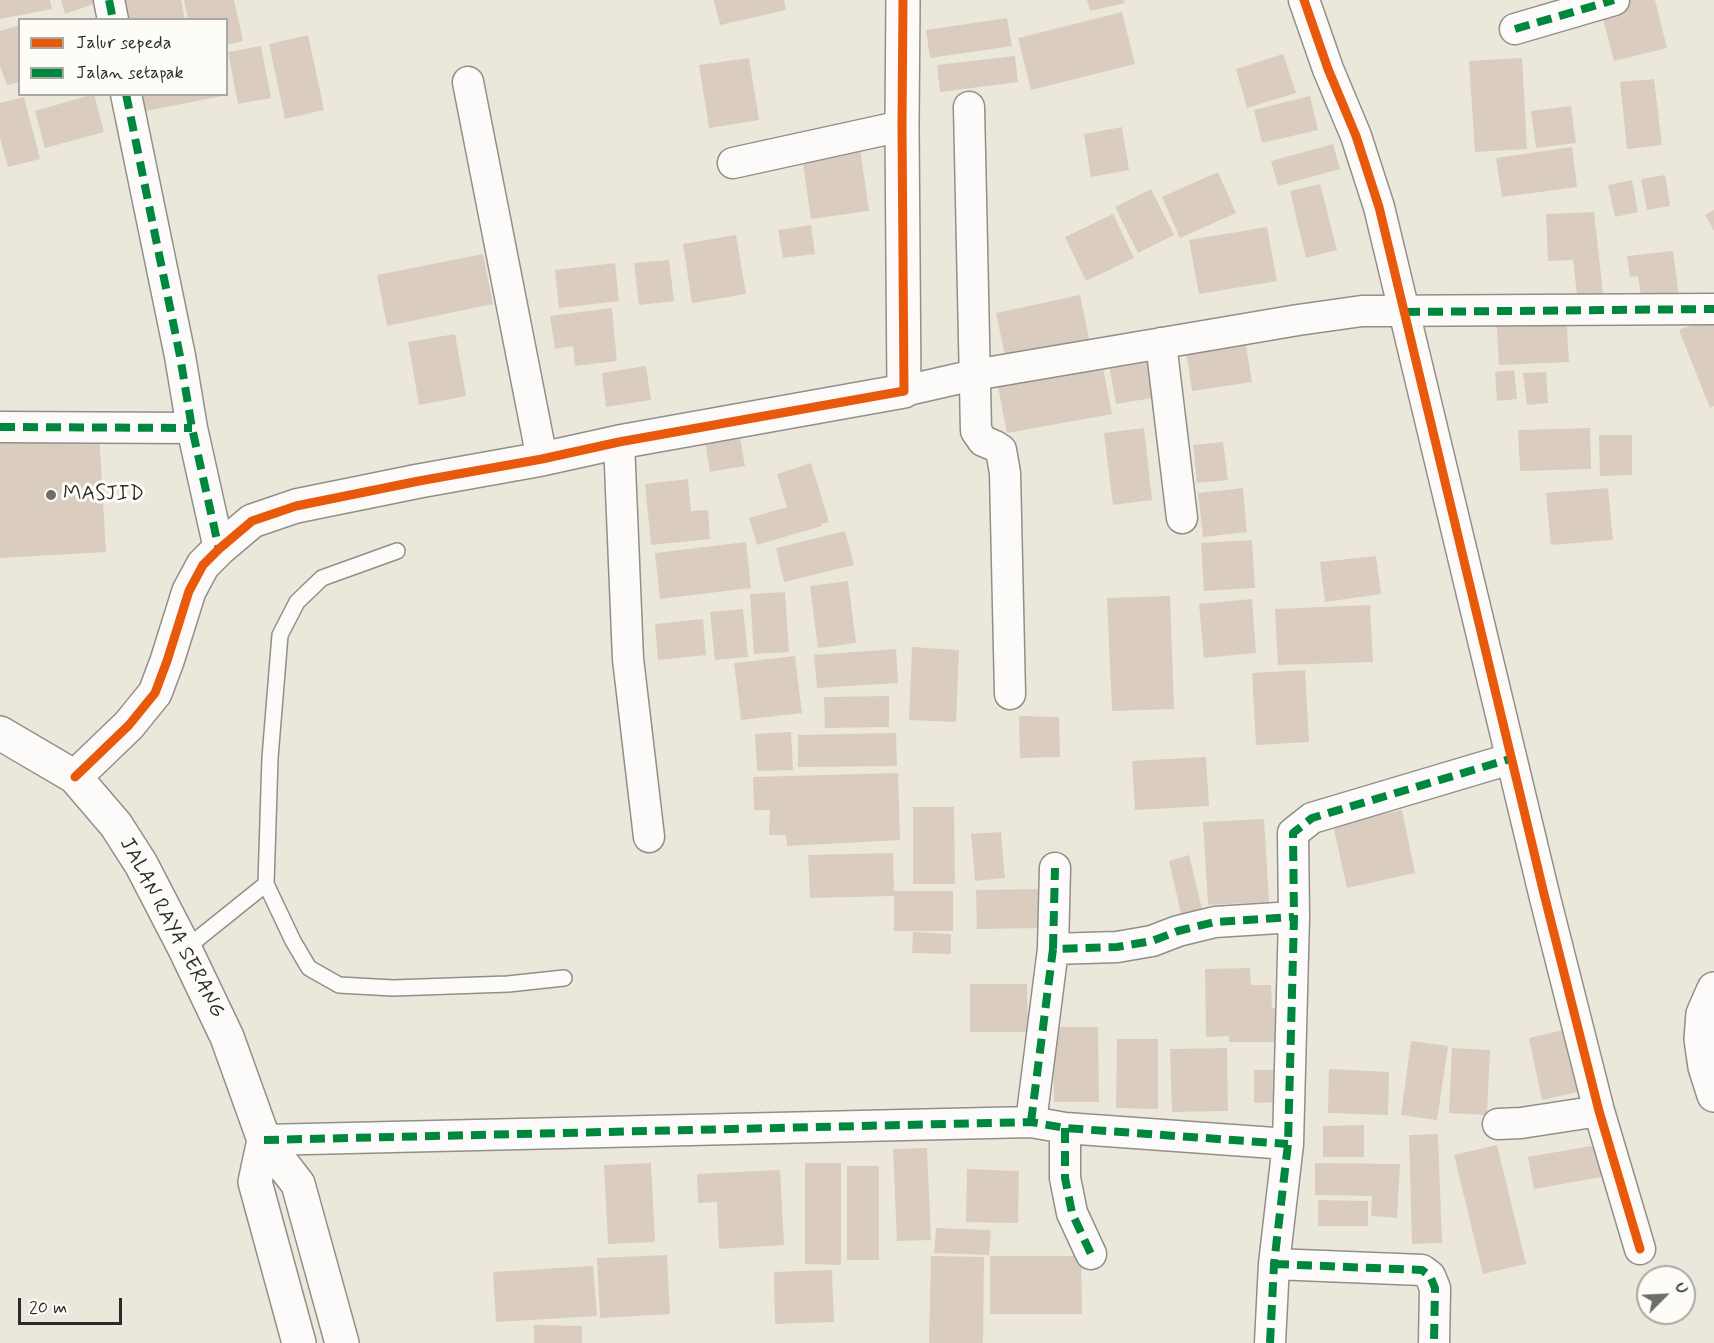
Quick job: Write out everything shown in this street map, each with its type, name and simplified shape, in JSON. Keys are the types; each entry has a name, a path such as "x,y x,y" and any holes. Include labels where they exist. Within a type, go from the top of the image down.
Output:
{"main road":[{"path":"75,777 129,725 155,693 189,591 203,565 252,521 296,506 619,442 904,391 903,0"},
{"name":"JALAN RAYA SERANG","path":"0,733 75,777 100,805 141,864 227,1037 264,1140 298,1184 342,1343"},
{"path":"1714,989 1703,1014 1701,1039 1705,1067 1714,1095"},
{"path":"264,1140 255,1182 298,1343"}],"street":[{"path":"109,0 113,18"},
{"path":"1304,0 1328,69 1356,136 1376,197 1510,759 1599,1112 1640,1249"},
{"path":"1515,29 1580,4 1614,0"},
{"path":"468,82 542,459"},
{"path":"126,96 180,356 192,428 219,549"},
{"path":"969,107 976,431 983,441 1000,450 1005,473 1010,694"},
{"path":"732,163 902,126"},
{"path":"904,391 974,375 1362,311 1714,309"},
{"path":"1161,343 1182,518"},
{"path":"0,427 192,428"},
{"path":"619,442 628,659 649,837"},
{"path":"1270,1343 1274,1264 1288,1144 1294,917 1293,833 1312,818 1510,759"},
{"path":"1031,1122 1053,949 1055,868"},
{"path":"1053,949 1117,947 1152,940 1215,922 1294,917"},
{"path":"1498,1124 1599,1112"},
{"path":"264,1140 1031,1122 1065,1128 1288,1144"},
{"path":"1065,1128 1065,1178 1072,1213 1090,1254"},
{"path":"1274,1264 1422,1270 1430,1276 1435,1288 1434,1343"}],"lane":[{"path":"397,551 322,578 297,602 280,635 270,758 266,884 309,968 339,985 393,988 508,984 564,978"},
{"path":"185,949 266,884"}],"building":[{"path":"0,0 50,0 52,9 0,19"},
{"path":"61,0 93,0 94,4 65,14"},
{"path":"125,0 181,0 185,18 127,18"},
{"path":"184,0 234,0 243,41 228,45 228,18 188,18"},
{"path":"714,0 784,0 786,10 720,25"},
{"path":"1087,0 1124,0 1125,3 1090,11"},
{"path":"1629,0 1655,0 1667,48 1614,61 1600,7"},
{"path":"1122,12 1135,64 1031,90 1018,38"},
{"path":"1007,18 1012,46 930,58 926,30"},
{"path":"18,26 18,82 7,85 0,66 0,31"},
{"path":"308,35 324,110 285,119 269,44"},
{"path":"261,46 271,98 238,104 228,52"},
{"path":"1283,54 1296,93 1247,108 1236,69"},
{"path":"1015,56 1018,82 940,92 937,65"},
{"path":"749,58 759,120 709,128 699,65"},
{"path":"1522,58 1527,149 1475,152 1469,61"},
{"path":"1654,79 1662,145 1627,149 1620,82"},
{"path":"87,96 95,96 104,132 45,148 35,111"},
{"path":"143,96 222,96 146,111"},
{"path":"1310,96 1318,130 1262,143 1254,110"},
{"path":"24,97 40,159 8,167 0,138 0,103"},
{"path":"1571,106 1576,143 1536,148 1531,111"},
{"path":"1122,127 1129,170 1091,177 1084,134"},
{"path":"1333,144 1340,169 1278,186 1271,161"},
{"path":"1572,147 1577,187 1502,197 1496,158"},
{"path":"860,148 869,211 811,219 802,156"},
{"path":"1218,172 1236,213 1180,238 1162,197"},
{"path":"1665,175 1670,206 1647,210 1641,179"},
{"path":"1632,180 1638,212 1615,217 1608,185"},
{"path":"1320,184 1337,250 1306,258 1290,191"},
{"path":"1151,189 1174,235 1138,253 1115,207"},
{"path":"1714,210 1714,231 1705,215"},
{"path":"1594,212 1604,301 1578,304 1573,260 1548,261 1546,214"},
{"path":"1113,214 1134,258 1086,281 1065,237"},
{"path":"811,225 815,254 783,258 778,230"},
{"path":"1267,227 1277,281 1199,294 1189,240"},
{"path":"736,235 746,294 692,303 683,244"},
{"path":"1673,251 1679,296 1642,302 1638,276 1630,277 1627,256"},
{"path":"483,254 493,304 387,326 377,275"},
{"path":"669,260 674,301 639,305 634,263"},
{"path":"615,263 619,301 559,308 555,270"},
{"path":"1080,295 1091,348 1007,365 996,313"},
{"path":"612,308 617,361 575,366 573,346 555,349 550,316"},
{"path":"1566,313 1569,362 1499,365 1496,316"},
{"path":"1711,318 1714,325 1714,406 1710,408 1679,330"},
{"path":"455,334 466,396 419,405 408,342"},
{"path":"1244,334 1252,382 1192,391 1185,343"},
{"path":"1158,356 1165,396 1116,404 1109,365"},
{"path":"1102,363 1112,414 1007,433 997,381"},
{"path":"646,366 651,400 606,407 602,373"},
{"path":"1514,370 1517,399 1497,401 1495,372"},
{"path":"1546,372 1548,403 1527,405 1523,373"},
{"path":"738,427 745,466 710,472 704,433"},
{"path":"1144,428 1152,500 1113,505 1104,433"},
{"path":"1590,428 1591,469 1520,471 1518,430"},
{"name":"MASJID","path":"99,432 106,552 0,558 0,437"},
{"path":"1599,435 1632,435 1632,475 1600,476"},
{"path":"1223,442 1228,480 1197,483 1193,445"},
{"path":"811,463 829,522 757,545 749,518 787,507 777,474"},
{"path":"688,479 691,511 708,510 710,539 651,545 645,484"},
{"path":"1243,488 1247,532 1203,537 1198,493"},
{"path":"1608,488 1613,540 1551,545 1546,493"},
{"path":"845,531 854,565 784,582 776,548"},
{"path":"1252,540 1255,588 1204,591 1201,543"},
{"path":"746,542 751,588 660,599 655,553"},
{"path":"1376,556 1381,594 1325,602 1320,562"},
{"path":"848,581 856,643 818,648 810,586"},
{"path":"785,592 789,652 754,654 750,594"},
{"path":"1170,596 1174,709 1112,711 1107,598"},
{"path":"1252,599 1256,653 1204,658 1199,604"},
{"path":"1370,605 1373,662 1278,665 1275,609"},
{"path":"743,609 748,657 715,660 710,612"},
{"path":"703,619 706,655 658,660 655,624"},
{"path":"912,647 959,650 956,722 909,720"},
{"path":"896,649 898,683 817,688 814,655"},
{"path":"795,656 802,713 741,720 734,663"},
{"path":"1305,670 1309,742 1256,745 1252,673"},
{"path":"889,696 889,727 825,728 824,697"},
{"path":"1019,716 1059,717 1060,757 1020,758"},
{"path":"791,732 793,770 757,771 755,734"},
{"path":"896,733 897,766 798,767 798,735"},
{"path":"1206,757 1209,806 1135,810 1132,761"},
{"path":"898,773 900,840 787,846 786,835 769,835 770,810 754,810 753,777"},
{"path":"913,807 954,807 955,884 913,884"},
{"path":"1402,810 1415,873 1347,888 1333,825"},
{"path":"1264,819 1269,902 1208,905 1203,822"},
{"path":"1001,832 1005,878 975,881 971,834"},
{"path":"893,853 894,891 953,891 953,931 894,931 894,896 810,898 808,855"},
{"path":"1189,855 1203,913 1182,918 1169,861"},
{"path":"1046,889 1046,928 977,929 976,890"},
{"path":"913,932 951,934 951,954 912,953"},
{"path":"1250,968 1251,985 1271,985 1272,1008 1288,1008 1288,1042 1229,1042 1229,1036 1206,1037 1205,969"},
{"path":"970,984 1027,984 1028,1032 970,1032"},
{"path":"1053,1027 1098,1027 1099,1102 1054,1102"},
{"path":"1568,1029 1582,1091 1542,1100 1529,1038"},
{"path":"1117,1039 1158,1039 1158,1109 1116,1108"},
{"path":"1411,1041 1448,1046 1437,1120 1401,1115"},
{"path":"1227,1048 1228,1111 1172,1112 1170,1049"},
{"path":"1452,1048 1490,1050 1487,1115 1449,1113"},
{"path":"1329,1069 1389,1072 1388,1115 1328,1113"},
{"path":"1254,1070 1283,1070 1283,1102 1254,1103"},
{"path":"1364,1125 1364,1157 1323,1157 1323,1126"},
{"path":"1438,1134 1442,1243 1412,1244 1409,1135"},
{"path":"1497,1145 1526,1264 1483,1274 1454,1155"},
{"path":"1596,1145 1602,1177 1534,1189 1528,1157"},
{"path":"927,1148 931,1240 897,1241 893,1149"},
{"path":"651,1163 655,1242 608,1244 604,1165"},
{"path":"805,1163 841,1163 841,1265 805,1264"},
{"path":"1315,1163 1400,1164 1397,1218 1371,1216 1372,1196 1315,1195"},
{"path":"847,1166 879,1166 879,1260 847,1260"},
{"path":"967,1169 1019,1171 1018,1223 966,1222"},
{"path":"780,1170 784,1245 719,1249 717,1202 698,1203 697,1174"},
{"path":"1318,1200 1368,1201 1368,1226 1318,1226"},
{"path":"936,1228 991,1230 989,1255 934,1253"},
{"path":"667,1255 670,1314 600,1318 597,1258"},
{"path":"931,1256 984,1257 983,1343 929,1343"},
{"path":"990,1256 1081,1256 1082,1314 990,1314"},
{"path":"593,1266 597,1316 496,1322 493,1272"},
{"path":"832,1270 834,1322 775,1324 774,1272"},
{"path":"534,1325 582,1326 582,1343 534,1343"}],"marked path":[{"path":"109,0 113,18"},
{"path":"1515,29 1614,0"},
{"path":"126,96 180,356 192,428 219,549"},
{"path":"1405,312 1714,309"},
{"path":"0,427 192,428"},
{"path":"1270,1343 1274,1264 1288,1144 1294,917 1293,833 1312,818 1510,759"},
{"path":"1053,949 1055,868"},
{"path":"1031,1122 1053,949 1117,947 1152,941 1178,931 1215,922 1294,917"},
{"path":"264,1140 1031,1122 1065,1128 1288,1144"},
{"path":"1065,1128 1065,1178 1072,1213 1091,1254"},
{"path":"1274,1264 1422,1270 1430,1276 1435,1288 1434,1343"}],"cycle path":[{"path":"75,777 129,725 155,693 189,591 203,565 252,521 296,506 419,481 542,459 619,442 904,391 903,0"},
{"path":"1304,0 1328,69 1356,136 1379,207 1544,894 1599,1111 1640,1249"}],"place":[{"name":"MASJID","path":"51,495"}]}
